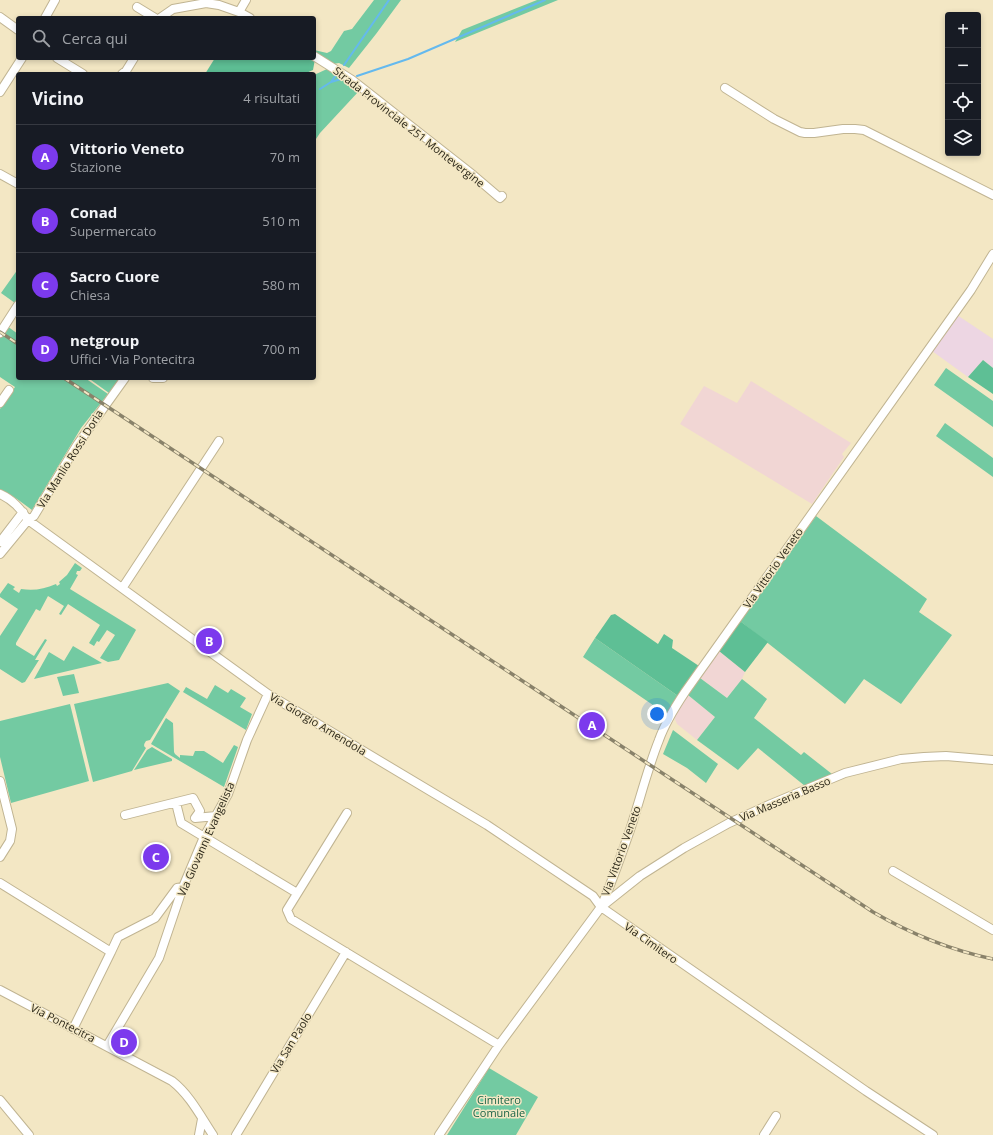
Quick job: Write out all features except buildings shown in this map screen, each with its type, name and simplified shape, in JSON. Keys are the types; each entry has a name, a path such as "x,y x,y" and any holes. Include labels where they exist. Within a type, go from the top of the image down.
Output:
{"street":[{"path":"46,16 55,0"},
{"path":"239,12 246,0"},
{"path":"163,16 173,9 206,3 219,4 246,16"},
{"path":"137,7 151,16"},
{"path":"0,17 16,29"},
{"name":"Strada Provinciale 251 Montevergine","path":"316,57 352,80 500,198 502,196"},
{"path":"0,92 21,60"},
{"path":"60,60 80,72"},
{"path":"125,72 133,60"},
{"path":"725,88 793,130 805,133 843,128 864,130 993,194"},
{"path":"0,174 16,183"},
{"name":"Via Vittorio Veneto","path":"601,907 630,831 659,740 675,707 971,290 993,254"},
{"path":"0,333 16,308"},
{"name":"Via Manlio Rossi Doria","path":"28,520 34,516 77,445 124,380"},
{"path":"0,403 8,390"},
{"path":"123,588 219,441"},
{"path":"0,494 10,498 28,520 0,554"},
{"path":"0,542 23,512"},
{"name":"Via Giorgio Amendola","path":"28,520 268,694 487,825 593,896 601,907"},
{"path":"19,531 32,528 42,530"},
{"name":"Via Giovanni Evangelista","path":"106,1046 159,958 183,887 204,837 228,794 247,740 268,694"},
{"name":"Via Masseria Basso","path":"601,907 640,876 684,848 729,823 845,772 901,759 924,757 946,756 993,760"},
{"path":"0,781 12,829 10,841 0,857"},
{"path":"125,815 192,798 200,811 195,818 216,816"},
{"path":"176,802 181,823 297,893"},
{"path":"348,813 287,910 291,919 499,1045"},
{"path":"893,871 993,930"},
{"path":"0,883 111,952"},
{"path":"73,1029 118,937 155,918 177,888 183,887"},
{"path":"439,1135 499,1045 601,907"},
{"name":"Via Cimitero","path":"601,907 866,1092 933,1135"},
{"name":"Via San Paolo","path":"236,1135 346,952"},
{"name":"Via Pontecitra","path":"0,990 172,1081 182,1091 213,1135"},
{"path":"0,1100 29,1135"},
{"path":"764,1135 776,1116"},
{"path":"199,1135 202,1119"}],"shaded area":[{"path":"957,315 993,339 993,368 983,360 968,377 932,351"},
{"path":"751,381 851,443 842,454 844,457 812,504 680,424 704,386 737,403"},
{"path":"719,651 745,672 742,679 727,698 700,678"},
{"path":"688,695 715,717 697,740 677,724 674,717"}],"green space":[{"path":"374,0 401,0 349,68 339,63 333,64 316,56 316,50 327,53 331,51 344,31 352,29"},
{"path":"537,0 558,0 455,42 462,30"},
{"path":"214,60 315,60 313,70 308,72 206,72"},
{"path":"327,69 359,91 316,139 316,74"},
{"path":"16,272 15,303 1,293"},
{"path":"7,326 16,333 16,380 88,380 108,394 81,428 32,510 0,489 0,409 15,387 0,377 0,337"},
{"path":"983,360 993,368 993,394 968,377"},
{"path":"946,368 993,401 993,427 934,385"},
{"path":"91,380 121,380 109,393"},
{"path":"945,423 993,458 993,477 936,436"},
{"path":"816,516 927,599 919,612 952,635 901,704 864,679 845,704 740,621"},
{"path":"75,563 82,568 80,571 77,571 76,574 78,575 70,589 136,630 119,660 108,662 100,658 115,635 107,630 99,642 97,641 94,646 89,643 100,625 68,604 61,615 59,614 64,606 48,596 40,611 36,609 16,643 16,645 34,656 45,639 47,640 35,660 39,660 25,682 22,683 0,669 0,636 18,609 0,597 0,594 8,583 15,587 13,589 19,593 21,589 39,589 56,584 57,586"},
{"path":"615,614 658,644 664,634 673,640 672,648 699,666 678,696 595,638 611,615"},
{"path":"740,621 768,642 745,672 719,651"},
{"path":"595,638 678,696 666,714 583,657"},
{"path":"73,646 102,663 34,679 49,652 64,661"},
{"path":"74,674 79,693 63,696 57,677"},
{"path":"700,678 727,698 742,679 767,699 754,718 801,755 804,752 832,774 805,786 758,748 738,770 697,740 715,717 688,695"},
{"path":"168,683 180,691 150,740 145,742 144,746 146,748 132,771 93,782 74,704"},
{"path":"215,685 228,693 231,689 246,698 240,707 252,714 246,730 183,692 186,687 207,699"},
{"path":"70,704 89,781 11,803 0,757 0,721"},
{"path":"166,718 173,723 174,752 180,758 180,755 193,756 195,751 204,751 223,763 234,745 238,747 224,787 151,744"},
{"path":"673,730 718,764 706,783 687,768 663,754"},
{"path":"152,747 172,759 172,761 134,770 147,750"},
{"name":"Cimitero Comunale","path":"489,1068 538,1097 516,1135 447,1135"}],"waterway":[{"path":"344,65 389,0"},
{"path":"357,76 408,59 545,0"},
{"path":"331,82 336,75"},
{"path":"320,89 331,82 341,79"}],"railway":[{"path":"0,332 16,343"},
{"path":"67,380 873,912 916,934 946,946 993,959"}],"place":[{"name":"Conad","path":"209,641"},
{"name":"Vittorio Veneto","path":"592,725"},
{"name":"Sacro Cuore","path":"156,857"},
{"name":"netgroup","path":"124,1042"}]}
